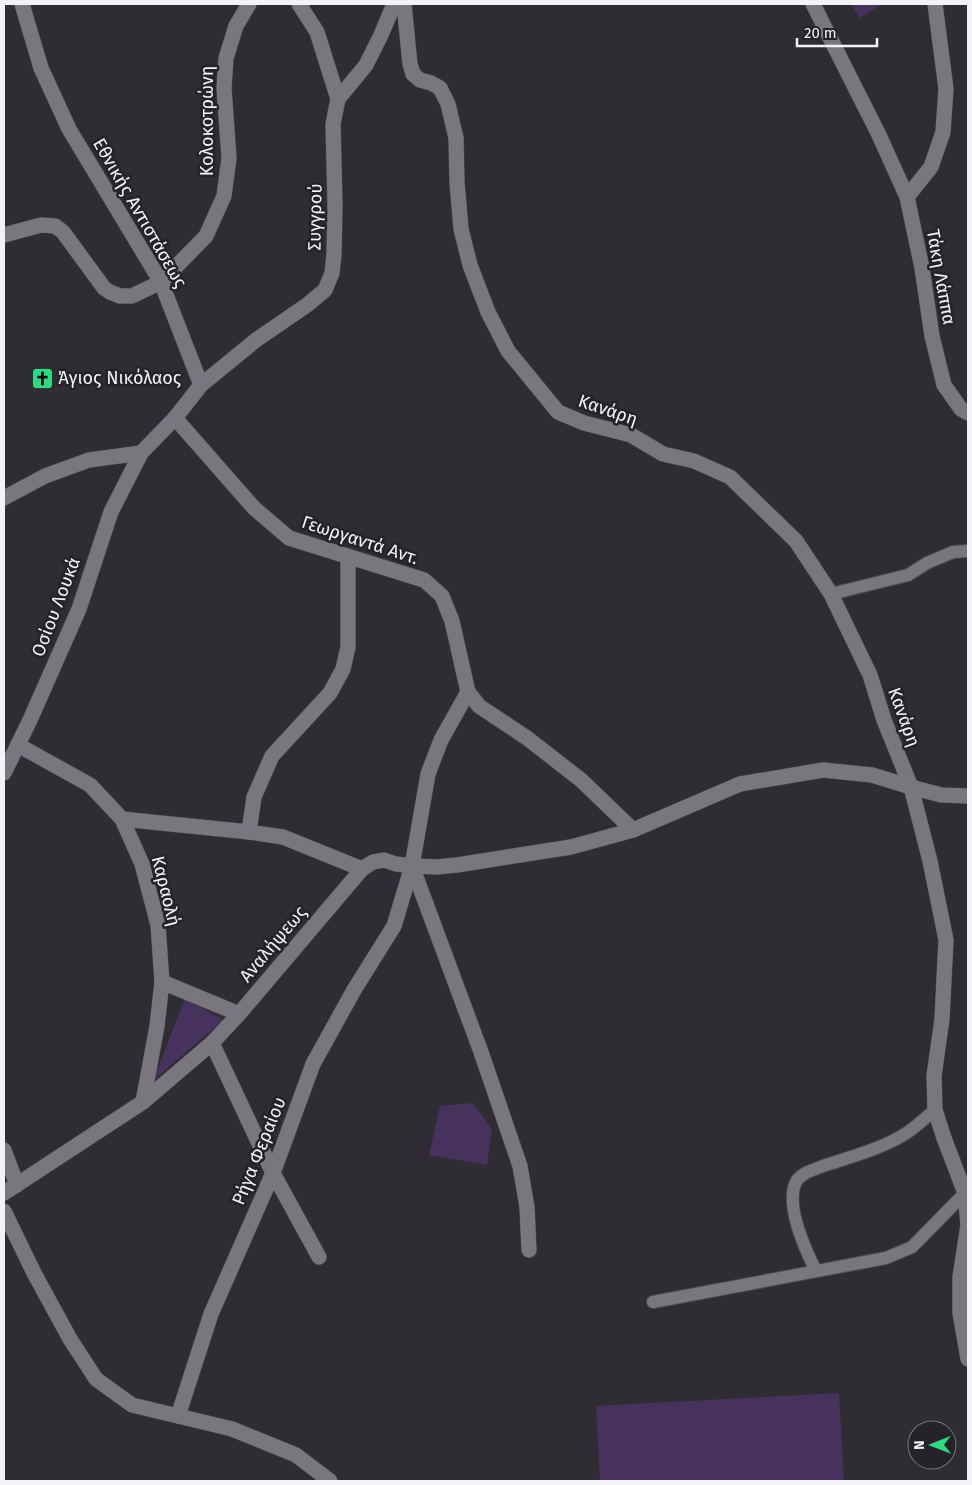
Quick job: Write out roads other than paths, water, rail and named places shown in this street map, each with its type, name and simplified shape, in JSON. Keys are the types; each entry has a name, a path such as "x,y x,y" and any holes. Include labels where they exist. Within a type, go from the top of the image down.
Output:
{"street":[{"name":"Εθνικής Αντιστάσεως","path":"22,4 41,68 70,129 161,282 201,385"},
{"name":"Κολοκοτρώνη","path":"4,235 41,224 55,226 63,232 104,288 120,296 132,296 161,282 206,236 224,196 229,158 224,88 226,58 236,26 250,4"},
{"path":"299,4 316,32 338,99"},
{"name":"Συγγρού","path":"201,385 256,340 307,305 325,290 332,273 334,255 336,206 333,124 338,99 366,65 394,4"},
{"name":"Κανάρη","path":"404,4 410,64 413,74 420,80 432,83 440,88 448,104 456,138 461,229 467,256 488,312 508,351 558,412 584,423 631,435 663,454 694,461 730,477 796,541 831,594 870,675 884,720 911,787 930,862 946,940 942,1019 934,1076 935,1110 965,1193 968,1225 960,1277 960,1314 968,1358"},
{"name":"Τάκη Λάππα","path":"813,4 907,196 922,268 932,336 944,385 961,409 968,413"},
{"path":"907,196 931,167 943,132 946,90 935,4"},
{"path":"4,498 45,476 89,460 140,453 175,418 201,385"},
{"name":"Γεωργαντά Αντ.","path":"175,418 254,508 289,538 424,580 442,596 452,621 468,692"},
{"name":"Οσίου Λουκά","path":"4,773 79,609 111,512 140,453"},
{"path":"249,832 254,797 272,756 330,693 343,669 348,647 348,557"},
{"path":"468,692 479,706 527,738 581,780 633,830"},
{"name":"Ρήγα Φεραίου","path":"178,1416 211,1314 273,1173 313,1064 354,990 394,926 412,866 428,774 441,740 468,692"},
{"name":"Καραολή","path":"18,745 90,785 122,819 142,864 158,925 162,982 157,1026 143,1102"},
{"name":"Αναλήψεως","path":"4,1193 143,1102 212,1043 239,1014 362,869 373,862 384,860 412,866 444,866 571,847 633,830 740,784 823,770 872,775 942,795 968,796"},
{"path":"122,819 283,837 362,869"},
{"path":"412,866 481,1052 520,1166 527,1207 529,1250"},
{"path":"162,982 239,1014"},
{"path":"212,1043 273,1173 319,1257"},
{"path":"4,1150 17,1185"},
{"path":"4,1211 34,1273 70,1339 96,1379 132,1405 232,1430 296,1456 330,1481"}],"lane":[{"path":"831,594 908,575 927,563 953,552 968,551"},
{"path":"816,1271 808,1255 795,1214 792,1198 795,1182 806,1172 874,1148 905,1134 935,1110"},
{"path":"653,1302 886,1258 912,1246 965,1193"}],"place":[{"name":"Άγιος Νικόλαος","path":"42,378"}]}
